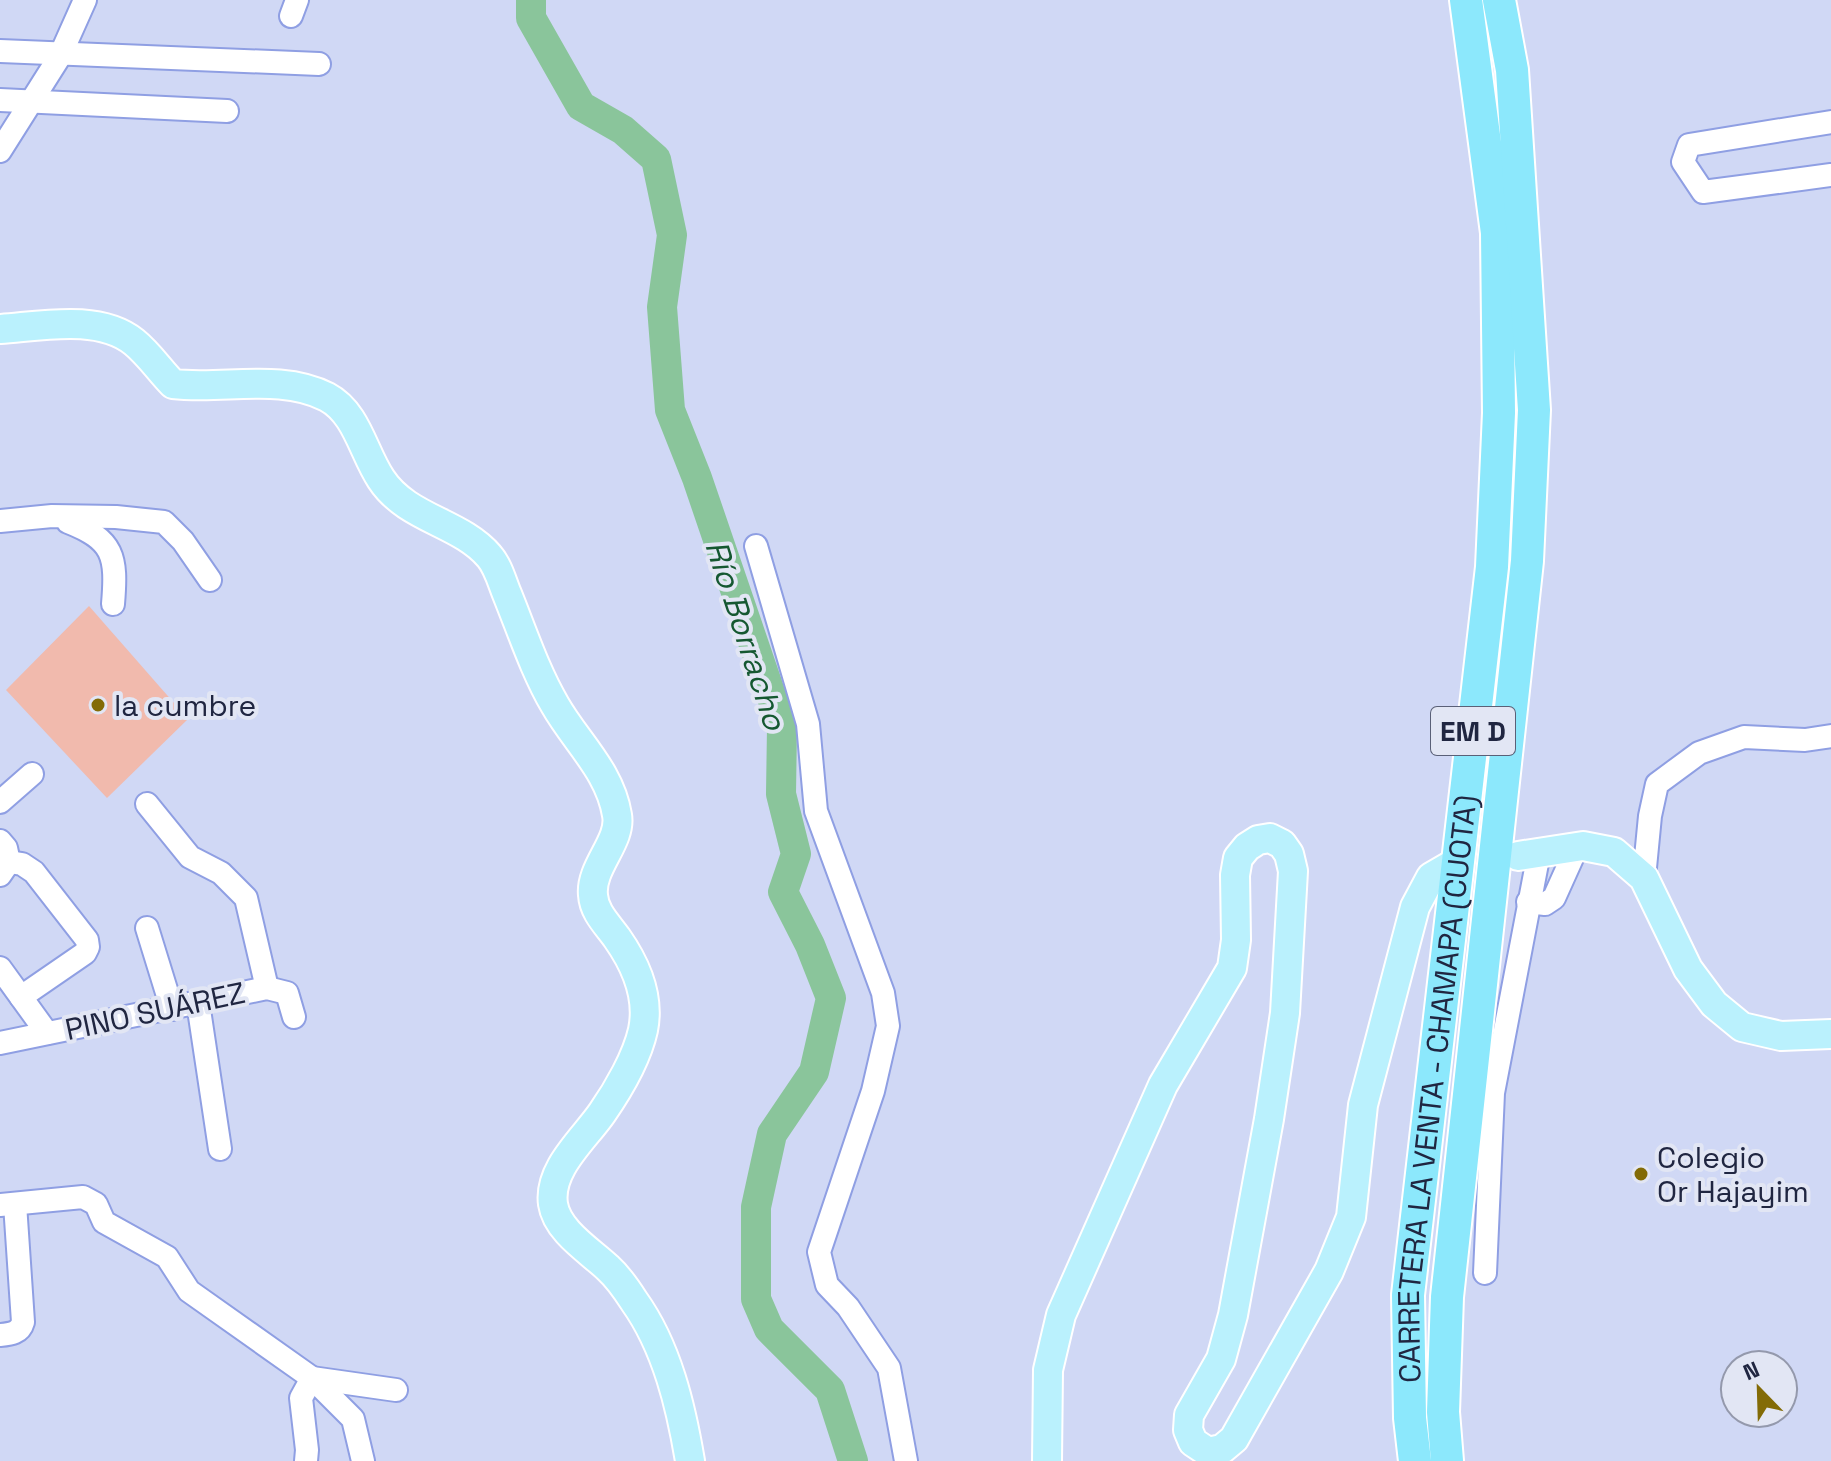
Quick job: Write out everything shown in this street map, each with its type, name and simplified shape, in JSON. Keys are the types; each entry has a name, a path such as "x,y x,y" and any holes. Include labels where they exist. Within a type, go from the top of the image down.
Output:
{"highway":[{"name":"CARRETERA LA VENTA - CHAMAPA (CUOTA)","path":"1415,1461 1410,1418 1408,1295 1492,567 1499,413 1497,233 1466,0"},
{"name":"CARRETERA LA VENTA - CHAMAPA (CUOTA)","path":"1447,1461 1443,1412 1447,1297 1527,561 1534,410 1512,70 1499,0"}],"main road":[{"path":"0,329 97,326 118,331 137,344 173,384 288,385 311,389 332,399 347,413 381,480 402,501 435,523 468,537 492,558 555,706 603,773 614,802 619,820 606,855 593,878 593,896 597,911 635,968 645,998 643,1031 628,1066 603,1111 570,1154 554,1185 553,1206 564,1225 581,1245 611,1271 637,1305 675,1388 690,1461"},
{"path":"1047,1461 1048,1370 1061,1315 1163,1085 1232,968 1236,940 1235,875 1238,858 1258,840 1270,838 1282,844 1289,854 1293,871 1279,1065 1233,1315 1221,1359 1189,1415 1188,1430 1193,1442 1208,1452 1224,1455 1329,1271 1351,1217 1363,1105 1415,907 1431,877 1450,866"},
{"path":"1528,854 1577,847 1614,852 1644,878 1688,969 1714,1004 1742,1027 1781,1036 1831,1034"}],"street":[{"path":"0,151 60,56 85,0"},
{"path":"0,51 60,56 319,64"},
{"path":"0,100 227,111"},
{"path":"1831,122 1689,145 1683,162 1703,192 1831,175"},
{"path":"52,516 95,533 108,547 113,562 113,604"},
{"path":"0,521 52,516 116,517 164,522 183,541 210,580"},
{"path":"756,546 808,724 816,811 883,993 888,1026 873,1091 819,1252 827,1285 848,1307 889,1368 906,1461"},
{"path":"1644,878 1650,816 1657,784 1699,753 1744,737 1805,740 1831,736"},
{"path":"0,802 32,774"},
{"path":"147,804 190,857 221,873 246,898 267,988"},
{"path":"1528,902 1545,904 1554,898 1577,847"},
{"path":"1485,1273 1493,1093 1528,902 1528,854"},
{"path":"3,859 22,864 34,872 87,940 88,947 85,953 21,997"},
{"path":"147,928 172,1009"},
{"path":"0,968 47,1033"},
{"name":"PINO SUÁREZ","path":"0,1043 267,988 287,993 294,1017"},
{"path":"198,1003 220,1149"},
{"path":"0,1335 16,1332 23,1322 8,1205 83,1197 96,1204 104,1222 167,1257 189,1291 312,1378 353,1419 363,1461"},
{"path":"312,1378 396,1390"},
{"path":"306,1461 301,1398 312,1378"}],"shaded area":[{"name":"la cumbre","path":"89,606 188,719 107,798 6,690"}],"waterway":[{"name":"Río Borracho","path":"531,0 531,18 581,106 623,130 656,159 672,235 662,307 670,410 697,478 782,727 781,794 796,854 783,892 810,945 831,998 814,1072 772,1134 756,1207 756,1299 769,1329 830,1390 853,1461"}],"place":[{"name":"la cumbre","path":"98,705"},
{"name":"Colegio Or Hajayim","path":"1641,1174"}]}
